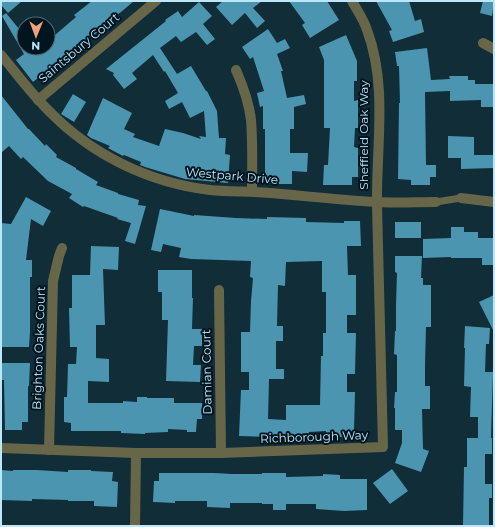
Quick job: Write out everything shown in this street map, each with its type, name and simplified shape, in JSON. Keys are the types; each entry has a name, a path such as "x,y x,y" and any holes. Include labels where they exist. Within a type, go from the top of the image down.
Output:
{"street":[{"name":"Saintsbury Court","path":"38,100 156,1"},
{"name":"Sheffield Oak Way","path":"352,1 367,30 373,47 378,72 380,95 377,202"},
{"path":"483,43 494,49"},
{"name":"Westpark Drive","path":"1,55 38,100 60,122 81,139 104,155 155,178 210,190 252,191 377,202 436,202"},
{"path":"236,70 246,94 252,130 252,191"},
{"path":"461,198 494,202"},
{"name":"Richborough Way","path":"1,448 136,453 221,453 383,447 377,202"},
{"name":"Brighton Oaks Court","path":"49,450 54,281 62,248"},
{"name":"Damian Court","path":"219,290 221,453"},
{"path":"135,526 136,453"}],"lane":[{"path":"436,202 461,198"}],"building":[{"path":"1,1 22,1 8,13 1,5"},
{"path":"92,1 134,1 104,24 105,26 33,82 16,60 21,56 56,56 56,34 76,17 74,15"},
{"path":"223,1 262,1 253,8 265,21 257,28 245,13 232,25 216,7"},
{"path":"289,1 327,1 339,20 310,38 302,25 305,23"},
{"path":"376,1 409,1 415,21 421,19 424,32 393,42 389,31 392,30"},
{"path":"483,1 494,1 492,16 480,13"},
{"path":"199,2 212,16 203,24 215,39 207,45 196,32 181,42 176,36 160,48 177,74 191,66 207,91 217,111 219,138 226,138 225,154 230,155 228,183 185,179 145,167 140,165 141,162 124,155 123,156 108,148 110,146 87,135 103,98 132,113 124,129 135,134 133,137 159,146 165,129 201,139 199,136 206,137 204,111 190,118 182,102 169,109 165,101 178,93 165,71 164,72 153,55 132,73 137,79 124,89 113,75 114,73 106,69 166,21 165,20 178,11 182,17"},
{"path":"6,13 16,25 16,40 2,16"},
{"path":"268,29 277,43 285,39 290,48 277,54 283,71 281,71 287,98 304,95 306,104 294,107 294,129 290,129 290,153 308,153 307,172 292,171 292,184 265,184 265,129 263,129 263,106 260,107 257,93 264,91 253,57 250,59 242,47"},
{"path":"346,35 357,61 357,81 354,81 354,101 358,100 358,128 355,128 354,147 358,148 358,177 352,177 352,185 323,185 324,165 328,165 330,128 324,128 324,60 319,47"},
{"path":"427,48 431,80 450,79 449,76 468,76 468,80 475,80 475,84 494,84 494,107 481,107 481,100 450,101 450,91 425,92 426,165 436,165 436,177 430,177 430,185 411,185 411,180 398,179 400,103 399,66 397,66 395,52"},
{"path":"73,94 86,102 74,122 61,114"},
{"path":"1,95 28,129 45,146 46,144 57,155 56,157 98,182 96,185 118,194 139,200 138,205 146,206 135,244 125,241 131,223 84,206 83,207 69,198 72,194 48,181 23,157 21,159 9,146 1,153"},
{"path":"448,136 474,137 474,155 494,155 494,168 461,169 461,158 448,158"},
{"path":"26,197 51,211 43,226 31,219 26,260 32,260 32,277 30,277 29,347 1,347 1,223 11,224"},
{"path":"160,209 194,216 267,219 267,217 306,218 306,222 344,223 344,221 360,221 361,246 347,246 348,275 356,275 356,315 347,315 347,333 356,333 355,374 347,374 347,392 355,392 354,431 345,431 345,437 326,437 326,431 309,432 309,435 270,435 270,437 239,436 241,390 249,390 249,372 241,372 241,332 250,332 253,278 250,277 251,261 191,259 179,257 181,248 163,244 161,252 151,250","holes":["322,261 322,292 326,292 326,333 323,333 323,356 321,356 320,405 286,405 286,420 268,419 269,379 284,379 284,369 276,369 276,341 283,341 283,326 277,326 278,285 285,286 286,262"]},
{"path":"395,222 421,222 421,238 395,238"},
{"path":"451,227 464,227 464,232 478,232 478,238 494,238 494,265 482,265 482,258 423,258 423,239 451,238"},
{"path":"91,246 119,247 118,270 103,269 105,325 96,325 96,358 109,359 109,382 88,381 88,403 123,403 123,401 137,402 137,397 147,397 174,398 174,403 202,403 202,419 197,419 196,432 168,429 168,432 145,434 121,433 121,431 71,431 71,423 64,422 64,397 67,397 68,364 76,364 77,347 70,347 69,308 72,308 72,275 90,275"},
{"path":"395,256 422,256 421,278 423,278 423,285 431,285 431,327 426,327 425,365 425,386 430,386 430,409 422,409 423,449 429,451 421,472 395,463 402,443 402,430 395,430 394,408 395,392 397,392 397,355 394,354 397,273 395,272"},
{"path":"158,270 192,270 192,329 202,329 202,346 194,346 193,365 201,365 200,382 166,381 168,320 162,320 162,292 158,292"},
{"path":"494,295 494,332 479,302"},
{"path":"465,326 490,328 489,344 486,344 485,372 493,372 492,454 485,454 485,484 492,484 492,498 489,498 489,526 463,526 464,467 467,467 467,438 478,438 478,417 470,417 471,387 464,386"},
{"path":"1,363 30,363 28,386 28,422 22,422 22,430 5,430 4,380 1,380"},
{"path":"392,469 408,491 390,504 373,483"},
{"path":"1,470 68,472 68,470 91,470 113,472 112,481 118,482 117,507 94,506 94,501 32,499 32,501 1,500"},
{"path":"159,473 286,473 286,477 323,476 323,474 340,475 340,479 367,479 367,510 344,511 316,509 316,504 286,504 286,510 273,510 273,504 262,503 230,503 230,508 207,507 207,501 175,501 175,503 153,502 154,481 159,481"}]}
